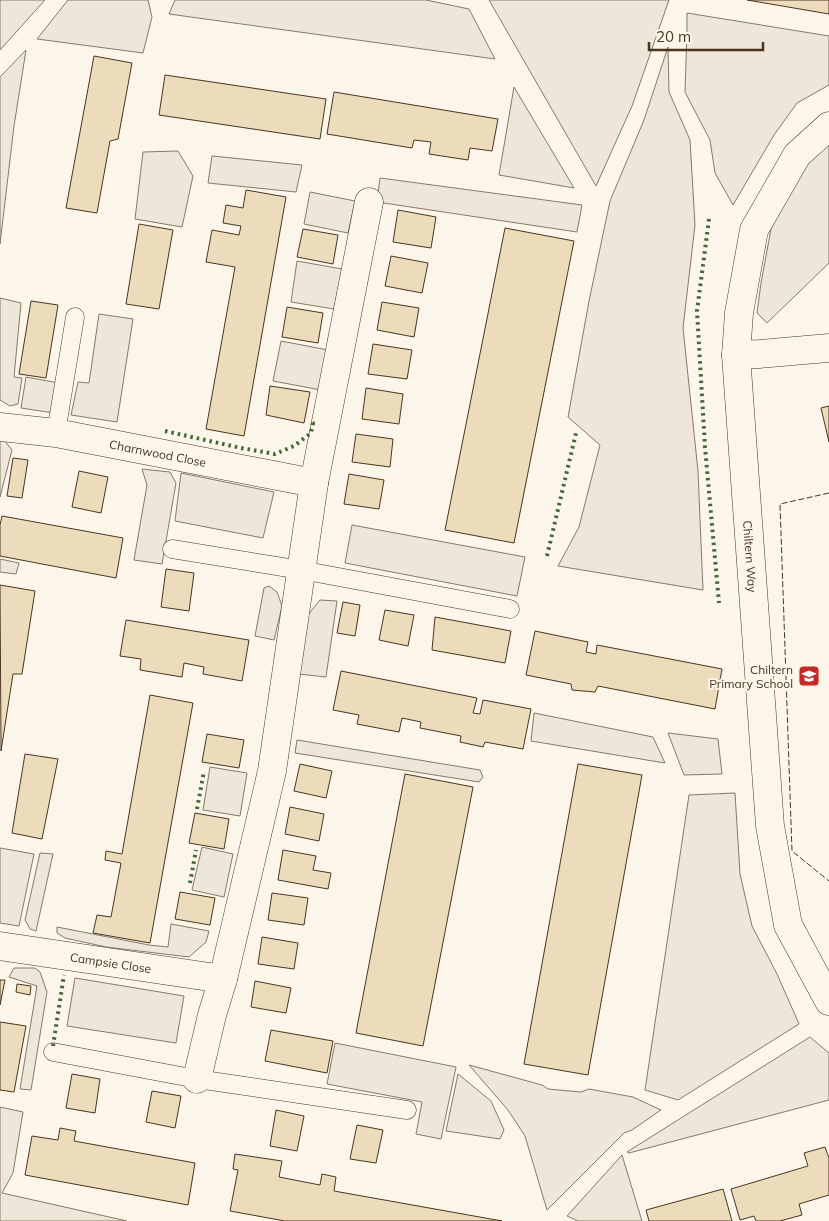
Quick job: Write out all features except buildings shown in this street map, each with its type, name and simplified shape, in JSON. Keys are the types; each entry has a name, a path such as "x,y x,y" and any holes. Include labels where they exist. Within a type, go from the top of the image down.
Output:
{"street":[{"name":"Chiltern Way","path":"829,126 797,155 754,230 739,313 736,355 770,826 788,925 829,1000"},
{"path":"197,1079 212,1015 223,980 272,771 314,483 369,202"},
{"path":"736,355 829,348"},
{"name":"Charnwood Close","path":"0,427 56,433 314,483"},
{"name":"Campsie Close","path":"0,946 223,980"}],"lane":[{"path":"56,433 76,317"},
{"path":"172,549 301,570 510,609"},
{"path":"53,1052 197,1079 407,1110"}],"shaded area":[{"path":"0,0 45,0 0,50"},
{"path":"68,0 148,0 152,17 143,53 37,39"},
{"path":"175,0 426,0 469,9 495,59 169,14"},
{"path":"489,0 669,0 632,106 596,186"},
{"path":"687,13 829,36 829,85 797,103 774,135 733,205 715,173 710,140 685,92"},
{"path":"668,47 669,92 690,140 695,225 683,328 698,471 703,590 558,566 579,527 600,445 568,417 589,301 610,201 644,120"},
{"path":"26,50 14,126 0,244 0,77"},
{"path":"514,87 574,188 499,175"},
{"path":"829,141 829,263 767,323 757,313 771,229 793,179"},
{"path":"178,151 193,176 182,227 135,219 143,152"},
{"path":"212,156 302,165 296,192 208,183"},
{"path":"380,178 582,205 577,232 377,202"},
{"path":"310,192 355,201 348,233 304,224"},
{"path":"297,261 342,269 334,309 291,302"},
{"path":"0,298 21,303 14,377 22,378 18,404 10,406 0,400"},
{"path":"99,314 133,319 117,422 71,415 78,382 89,383"},
{"path":"281,341 328,350 321,390 273,381"},
{"path":"26,377 59,383 54,413 21,408"},
{"path":"0,440 4,440 12,450 0,497"},
{"path":"142,469 170,472 176,483 162,564 134,560 147,485"},
{"path":"181,473 274,492 263,538 175,521"},
{"path":"352,525 525,557 517,596 345,563"},
{"path":"0,559 19,563 16,574 0,572"},
{"path":"269,586 277,592 282,606 274,640 255,636 264,588"},
{"path":"320,600 337,601 326,677 298,674 307,616"},
{"path":"534,713 653,737 665,763 531,741"},
{"path":"668,733 718,739 722,774 684,775"},
{"path":"297,740 480,770 483,777 479,782 295,753"},
{"path":"210,767 247,773 240,816 203,810"},
{"path":"735,793 740,874 752,926 777,974 799,1024 678,1100 645,1090 689,795"},
{"path":"202,847 233,854 224,897 192,890"},
{"path":"0,848 34,854 19,926 0,923"},
{"path":"40,853 53,854 36,931 30,929 25,920"},
{"path":"171,924 209,931 206,942 189,957 106,947 65,938 57,933 57,927 168,947"},
{"path":"14,968 35,968 40,972 47,992 31,1090 20,1089 37,986 9,977"},
{"path":"75,978 184,996 176,1043 67,1026"},
{"path":"810,1037 829,1053 829,1100 627,1152"},
{"path":"335,1043 456,1067 441,1139 416,1134 422,1102 327,1084"},
{"path":"469,1065 542,1085 548,1089 581,1092 589,1089 633,1097 661,1110 632,1130 624,1133 547,1210 525,1136 508,1110"},
{"path":"458,1074 491,1101 504,1130 500,1139 446,1131"},
{"path":"0,1107 23,1112 13,1173 2,1193 127,1221 0,1221"},
{"path":"622,1155 642,1221 578,1221 567,1216"}],"hedge":[{"path":"709,219 697,311 705,447 719,603"},
{"path":"165,431 275,454 294,446 311,433 313,423 309,422"},
{"path":"547,556 576,433"},
{"path":"197,809 204,771"},
{"path":"190,883 196,850"},
{"path":"53,1046 64,975"}],"fence":[{"path":"829,493 780,504 792,851 829,881"}],"place":[{"name":"Chiltern Primary School","path":"809,676"}]}
